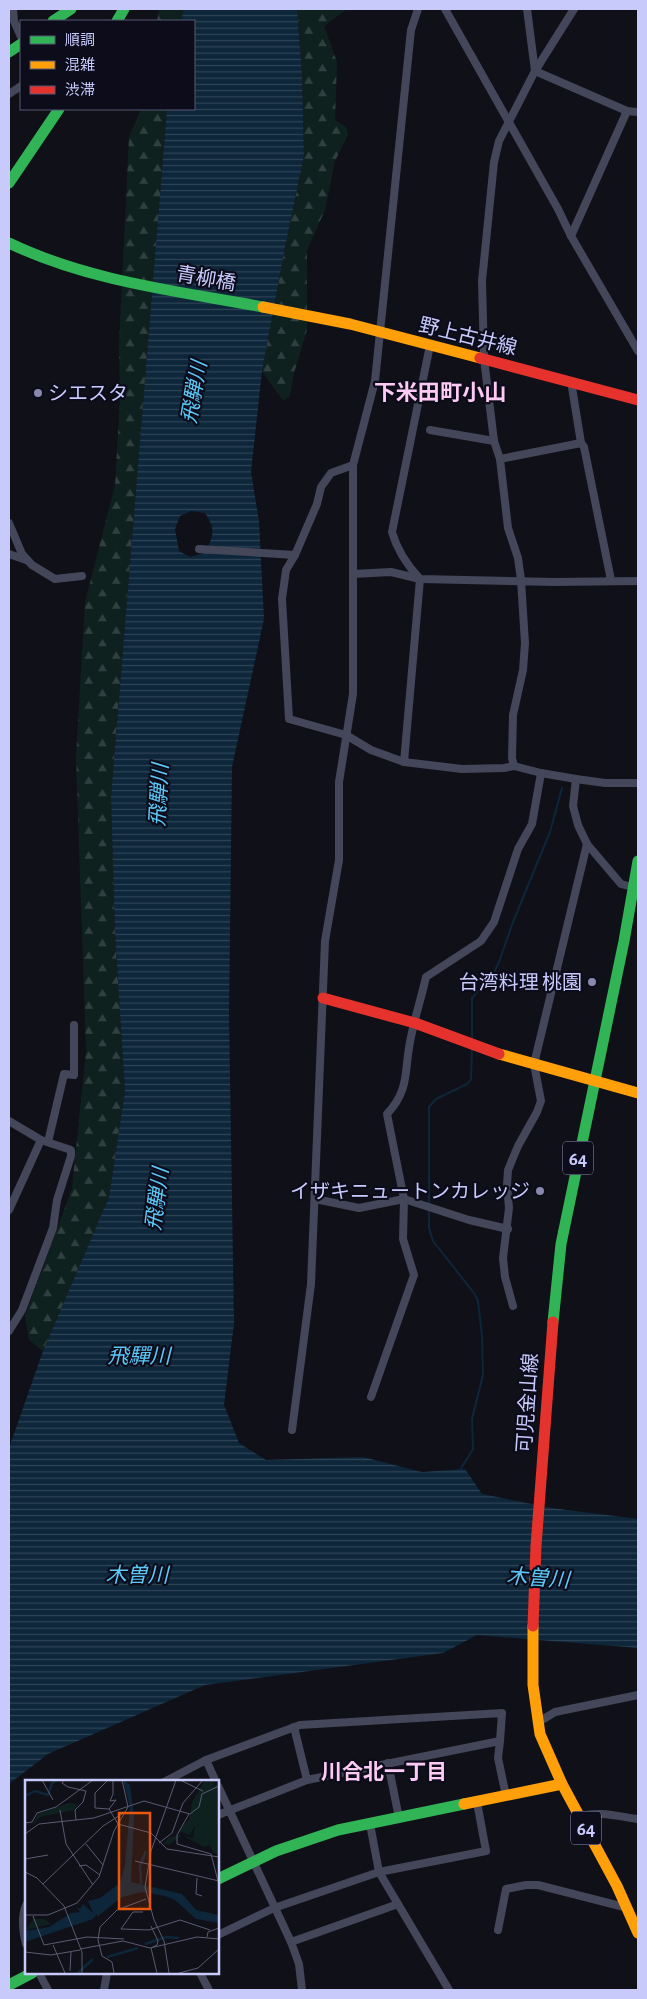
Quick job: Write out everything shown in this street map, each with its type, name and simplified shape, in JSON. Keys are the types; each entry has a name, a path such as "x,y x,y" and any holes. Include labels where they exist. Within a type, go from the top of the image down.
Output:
{"main road":[{"path":"54,20 71,9"},
{"path":"118,20 124,9"},
{"path":"9,52 20,45"},
{"path":"9,183 58,110"},
{"name":"青柳橋","path":"9,243 59,265 118,281 288,312"},
{"name":"野上古井線","path":"288,312 350,324 638,400"},
{"name":"可児金山線","path":"638,861 636,888 594,1080 561,1244 542,1458 532,1643 533,1685 537,1723 547,1753 628,1908 638,1933"},
{"path":"323,998 415,1023 497,1054 638,1093"},
{"path":"219,1878 252,1862 312,1838 338,1830 562,1784"},
{"path":"9,1985 30,1974"}],"street":[{"path":"13,9 12,21 20,35"},
{"path":"292,1430 311,1284 324,941 339,860 339,782 353,694 353,465 372,398 381,333 411,30 418,9"},
{"path":"444,9 638,352"},
{"path":"527,9 536,71"},
{"path":"514,766 512,758 513,715 523,670 525,643 518,558 508,528 500,459 494,441 484,359 482,281 486,230 494,162 499,141 536,71 574,9"},
{"path":"536,71 627,111 638,112"},
{"path":"9,94 20,87"},
{"path":"571,236 627,111"},
{"path":"404,762 420,579 395,544 392,532 430,346"},
{"path":"571,381 581,442 584,447 611,580"},
{"path":"430,430 494,441"},
{"path":"500,459 581,442"},
{"path":"353,465 331,472 321,487 295,555 286,570 282,599 289,719 346,735 371,750 404,762 462,769 514,766 576,779 638,783"},
{"path":"9,524 26,560"},
{"path":"199,549 295,555"},
{"path":"9,554 26,560 56,579 82,576"},
{"path":"353,574 391,572 420,579 554,582 638,581"},
{"path":"371,1397 414,1276 403,1239 404,1200 387,1114 397,1104 405,1085 409,1044 426,977 481,941 494,922 518,849 532,824 541,773"},
{"path":"576,779 573,806 578,825 587,844 621,884 636,888"},
{"path":"513,1306 505,1277 503,1258 510,1208 507,1185 508,1170 541,1101 534,1064 587,844"},
{"path":"9,1210 44,1141 64,1074 74,1075 74,1025"},
{"path":"9,1121 44,1141 71,1150 71,1156 57,1200 53,1228 22,1310 9,1331"},
{"path":"315,1199 359,1208 404,1200 468,1220 508,1229"},
{"path":"537,1723 555,1712 638,1695"},
{"path":"168,1780 206,1760 300,1725 502,1714 498,1758 506,1796"},
{"path":"294,1727 307,1780"},
{"path":"219,1814 307,1780 500,1741"},
{"path":"206,1760 215,1780"},
{"path":"388,1763 399,1818"},
{"path":"219,1788 291,1942 299,1964 302,1990"},
{"path":"219,1935 274,1908 379,1872 486,1851 477,1802"},
{"path":"580,1817 587,1814 599,1814 638,1819"},
{"path":"370,1824 379,1872 449,1990"},
{"path":"498,1930 506,1889 526,1884 538,1885 628,1908"},
{"path":"291,1942 398,1904"},
{"path":"25,1910 23,1919 25,1940"},
{"path":"40,1974 48,1990"},
{"path":"104,1990 107,1974"},
{"path":"201,1974 209,1990"}],"green space":[{"path":"159,9 184,9 181,20 157,20"},
{"path":"297,9 347,9 324,26 337,62 335,120 346,127 348,135 335,161 325,210 307,250 307,330 294,373 290,396 283,401 262,371 304,156 302,73"},
{"path":"141,110 167,110 111,797 115,934 125,1091 109,1197 43,1351 29,1340 25,1316 72,1188 86,1051 76,758 85,602 115,485 120,400 119,344 129,137"}],"water":[{"path":"184,9 297,9 302,73 304,156 262,371 251,472 259,521 264,619 232,767 229,1015 234,1323 224,1405 239,1443 266,1460 363,1457 422,1472 465,1469 482,1494 552,1508 638,1519 638,1648 477,1635 443,1653 205,1685 48,1754 9,1784 9,1448 43,1351 109,1197 125,1091 115,934 111,797 167,110 195,110 195,20 181,20","holes":["191,511 205,513 211,524 212,538 204,553 190,557 179,551 175,529 180,516"]}],"waterway":[{"path":"472,1039 472,998 492,976 499,962 513,922 550,832 562,788"},
{"path":"429,1203 429,1107 436,1099 467,1084 471,1079 472,1049"},
{"path":"429,1211 429,1228 433,1241 474,1293 478,1301 482,1336 483,1375 472,1419 473,1449 460,1470"}],"traffic: fast":[{"path":"54,20 71,9"},
{"path":"118,20 124,9"},
{"path":"9,52 20,45"},
{"path":"9,183 58,110"},
{"path":"9,243 39,256 101,276 166,290 263,307"},
{"path":"553,1322 561,1244 624,941 638,861"},
{"path":"219,1879 276,1851 338,1830 464,1804"},
{"path":"9,1985 30,1974"}],"traffic: slow":[{"path":"263,307 350,324 480,358"},
{"path":"499,1054 638,1093"},
{"path":"533,1626 533,1685 540,1734 562,1784 617,1886 638,1933"},
{"path":"464,1804 562,1784"}],"traffic: jam":[{"path":"480,358 638,400"},
{"path":"323,998 415,1023 499,1054"},
{"path":"533,1626 536,1546 553,1322"}],"place":[{"name":"シエスタ","path":"38,393"},
{"name":"台湾料理 桃園","path":"592,982"},
{"name":"イザキニュートンカレッジ","path":"540,1191"}],"district":[{"name":"下米田町小山","path":"440,392"},
{"name":"川合北一丁目","path":"384,1772"}],"water label":[{"name":"飛騨川","path":"194,392"},
{"name":"飛騨川","path":"159,795"},
{"name":"飛騨川","path":"157,1199"},
{"name":"飛驒川","path":"139,1356"},
{"name":"木曽川","path":"137,1575"},
{"name":"木曽川","path":"538,1578"}]}
